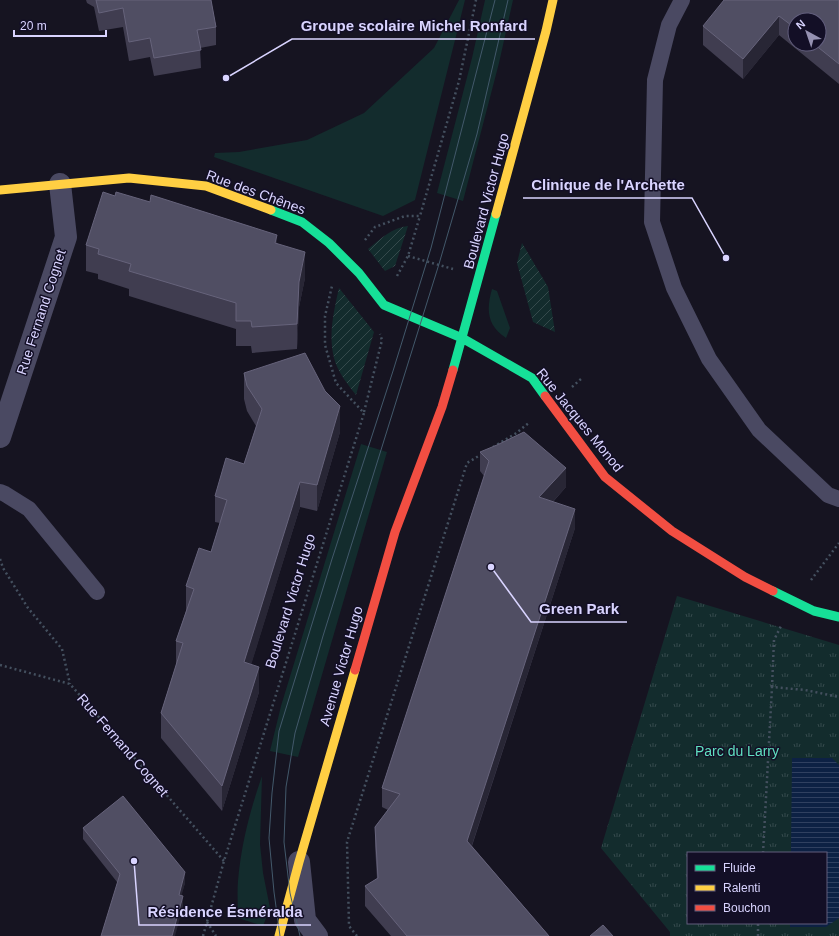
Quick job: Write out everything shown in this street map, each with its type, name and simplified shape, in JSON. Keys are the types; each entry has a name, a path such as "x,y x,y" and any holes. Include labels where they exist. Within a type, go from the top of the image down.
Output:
{"street":[{"name":"Boulevard Victor Hugo","path":"442,408 544,38 553,0"},
{"name":"Rue des Chênes","path":"0,190 129,178 206,186 302,222 329,243 359,274 384,305 462,338"},
{"name":"Rue Fernand Cognet","path":"0,437 66,236 60,184"},
{"name":"Rue Jacques Monod","path":"462,338 532,378 605,477 672,532 745,577 814,611 839,617"},
{"name":"Avenue Victor Hugo","path":"280,936 299,862 395,532 442,408"},
{"path":"299,862 306,920 317,936"}],"lane":[{"path":"682,0 669,25 655,80 652,222 674,288 709,359 759,430 828,495 839,500"},
{"path":"0,492 29,509 97,592"}],"path":[{"path":"397,276 408,256 459,81 476,0"},
{"path":"375,228 405,216 420,216"},
{"path":"408,256 458,270"},
{"path":"333,282 325,316 325,345 336,383 364,413"},
{"name":"Boulevard Victor Hugo","path":"203,936 224,861 364,413 382,340 380,328"},
{"path":"491,448 515,434 552,405 582,378"},
{"path":"357,936 349,926 347,842 467,463 485,452"},
{"path":"816,573 839,543"},
{"path":"0,559 3,568 28,608 62,649 70,684"},
{"name":"Rue Fernand Cognet","path":"0,665 70,684 224,861"},
{"path":"762,852 772,687 806,690 839,697"},
{"path":"207,921 216,936"},
{"path":"758,924 758,936"}],"green space":[{"path":"459,0 465,0 415,200 383,216 214,157 215,153 239,152 307,140 364,113 434,48"},
{"path":"485,0 513,0 499,63 463,201 437,193 472,58"},
{"path":"408,226 395,266 385,271 368,249 392,231"},
{"path":"522,243 548,287 555,332 533,322 517,263"},
{"path":"339,288 374,332 356,395 340,373 332,349 332,323"},
{"path":"492,289 497,291 510,328 506,338 495,328 490,316 489,304"},
{"path":"361,444 387,452 298,757 270,751 281,706"},
{"name":"Parc du Larry","path":"677,596 839,645 839,936 670,936 670,932 601,848"},
{"path":"262,776 260,844 263,873 270,908 263,926 238,918 239,868 250,815"}],"water":[{"path":"792,758 832,758 839,765 839,918 826,927 790,927 790,924 827,924 827,852 791,852"}],"building":[{"path":"96,0 211,0 216,27 197,30 201,50 154,58 150,38 129,42 123,8 99,13"},
{"path":"724,0 839,0 839,64 824,52 827,52 827,12 787,12 787,22 779,16 743,59 703,26"},
{"path":"103,192 115,196 116,192 150,202 151,195 277,235 275,243 305,252 299,282 297,324 252,327 251,321 236,321 236,303 129,271 131,264 98,254 99,249 86,245"},
{"path":"305,353 325,391 340,406 317,485 300,482 244,662 259,667 222,786 161,713 183,643 176,641 194,589 186,586 199,548 211,552 227,500 215,496 226,458 244,464 262,409 247,386 244,373"},
{"path":"524,432 566,468 539,497 575,509 467,841 549,936 407,936 365,886 378,878 375,827 400,794 382,788 489,461 480,452"},
{"path":"123,796 185,872 179,895 183,896 172,936 101,936 120,874 83,828"},
{"path":"603,925 613,936 590,936"}],"tram line":[{"path":"280,936 269,838 272,793 279,731 431,248 495,0"},
{"path":"300,936 290,893 284,842 286,787 295,733 323,636 439,264 477,134 508,0"}],"traffic: fast":[{"path":"271,210 302,222 329,243 359,273 384,305 462,338 532,378 545,396"},
{"path":"453,370 496,214"},
{"path":"773,591 814,611 839,617"}],"traffic: slow":[{"path":"496,214 546,31 553,0"},
{"path":"0,190 129,178 206,186 271,210"},
{"path":"279,936 355,670"}],"traffic: jam":[{"path":"355,670 395,532 442,407 453,370"},
{"path":"545,396 605,477 672,531 745,577 773,591"}],"place":[{"name":"Groupe scolaire Michel Ronfard","path":"226,78"},
{"name":"Clinique de l'Archette","path":"726,258"},
{"name":"Green Park","path":"491,567"},
{"name":"Résidence Ésméralda","path":"134,861"}]}
